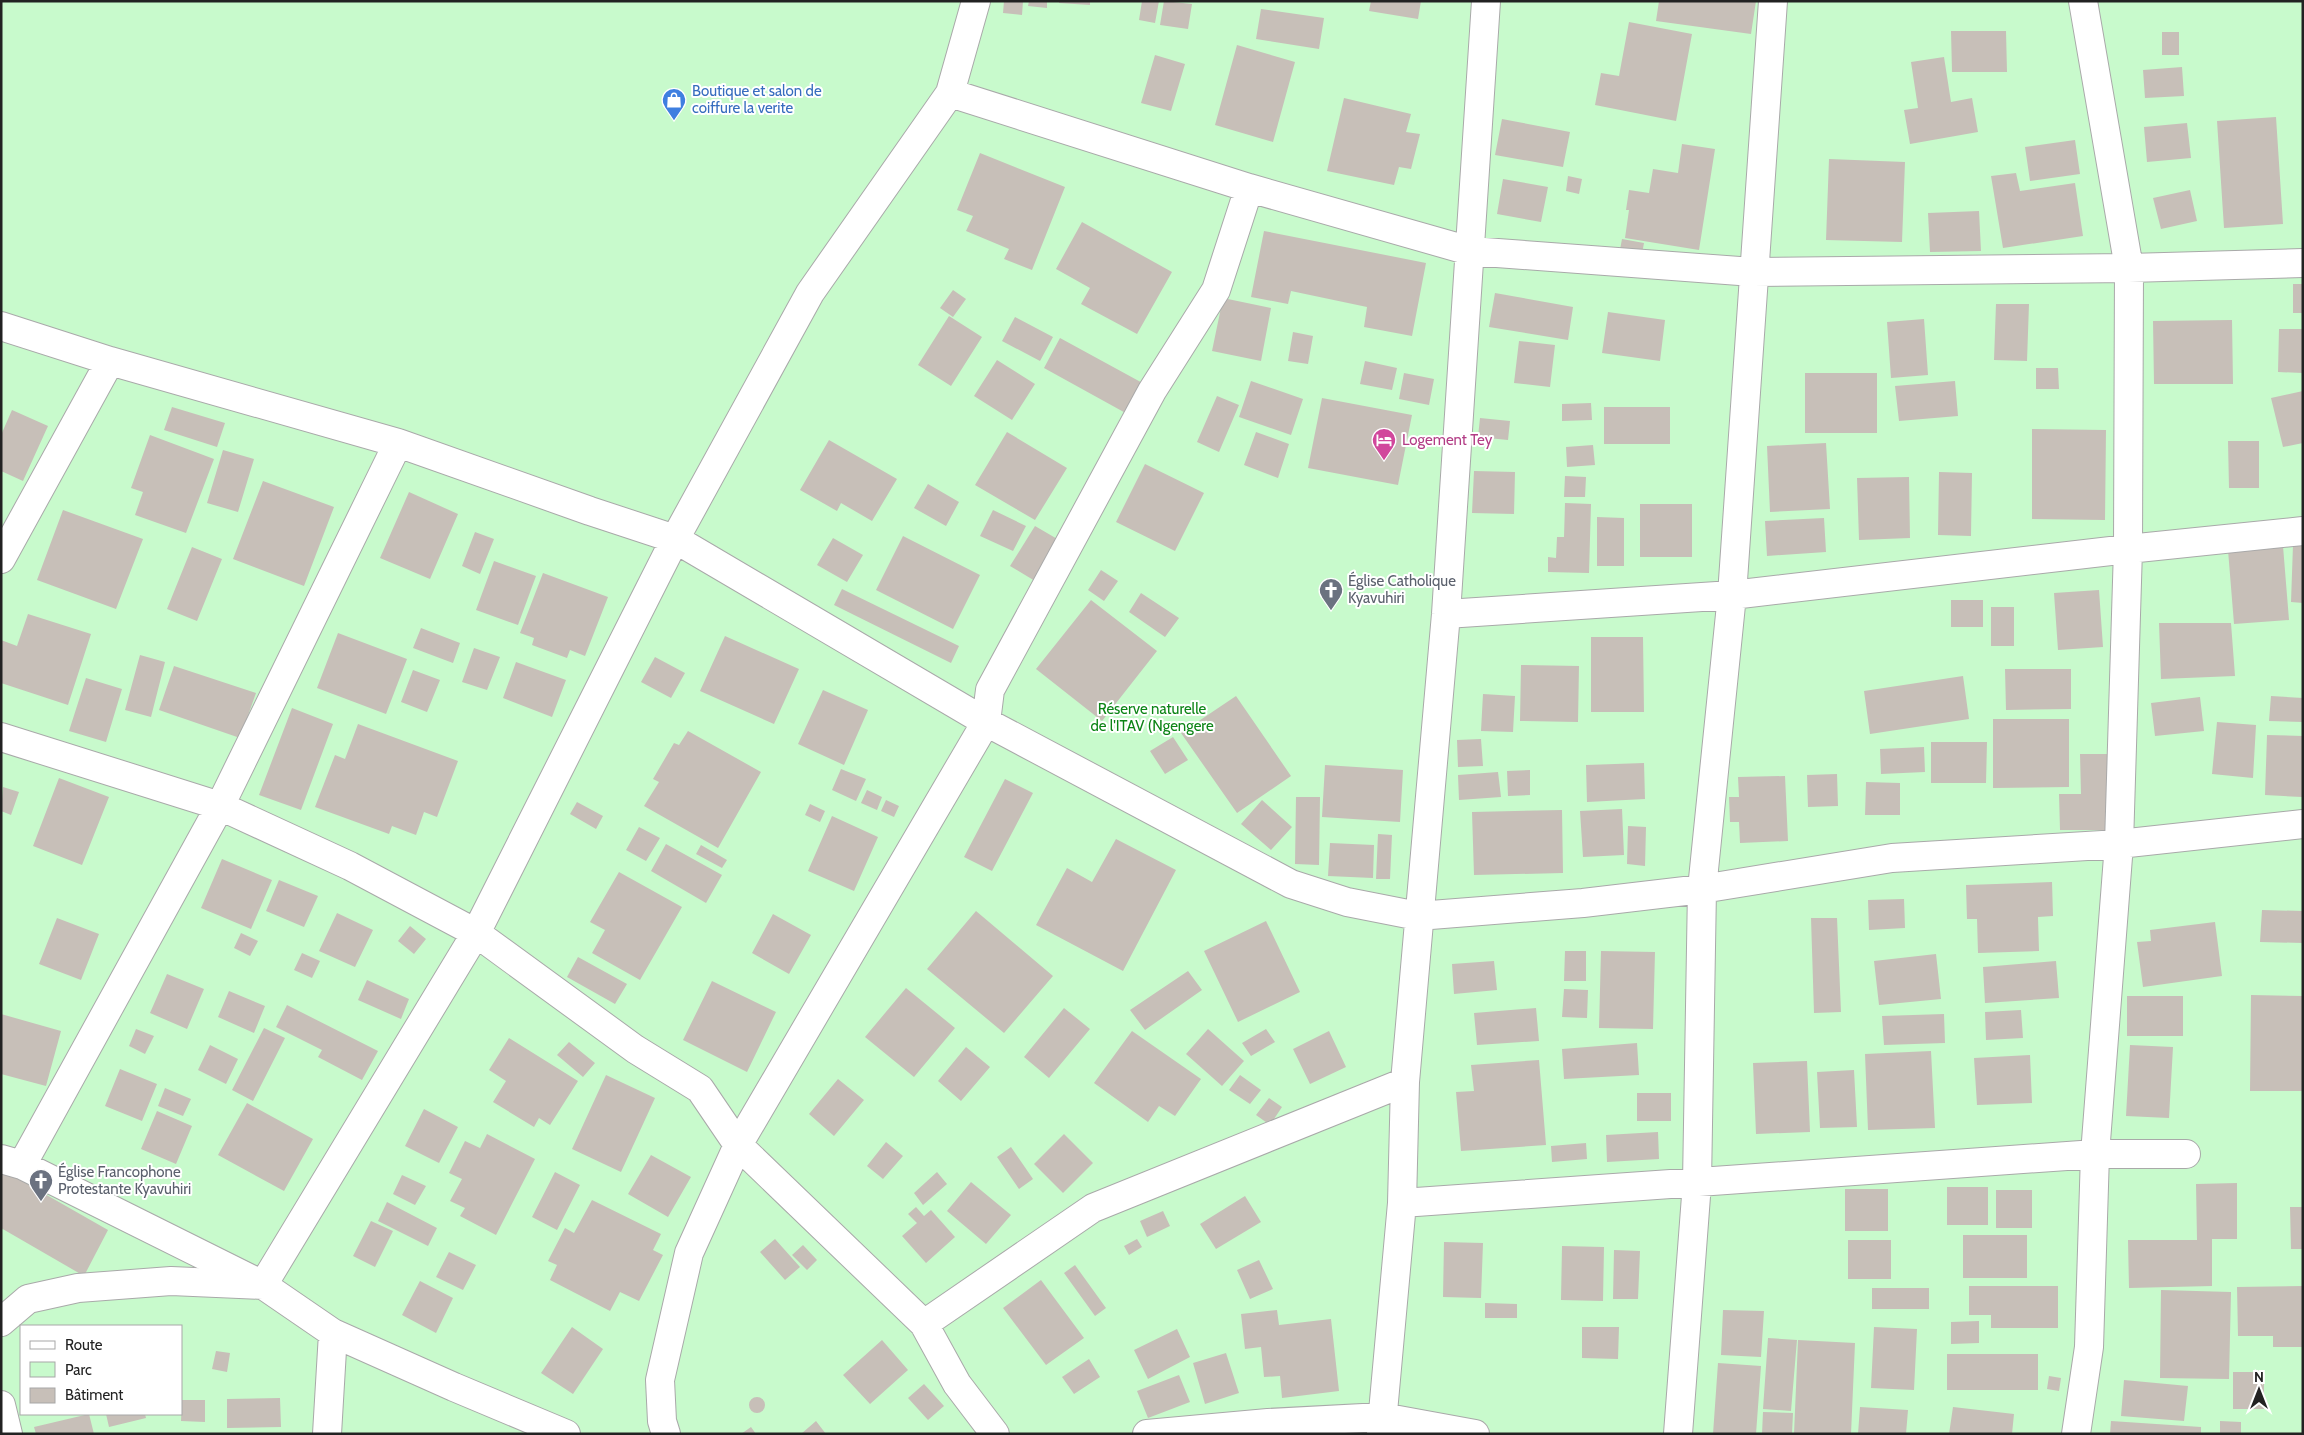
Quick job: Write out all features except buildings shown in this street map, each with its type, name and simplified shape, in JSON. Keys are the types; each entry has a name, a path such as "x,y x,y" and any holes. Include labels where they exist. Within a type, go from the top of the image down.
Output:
{"street":[{"path":"263,1285 476,934 675,539 810,293 950,93 976,1"},
{"path":"1382,1425 1402,1203 1405,1082 1418,916 1446,614 1486,1"},
{"path":"1678,1434 1697,1183 1702,889 1732,595 1773,1"},
{"path":"2076,1434 2089,1347 2095,1154 2119,844 2128,548 2129,268 2083,1"},
{"path":"950,93 1249,188 1470,250 1753,272 2129,268 2303,263"},
{"path":"666,1434 662,1421 660,1380 689,1253 738,1145 986,722 990,690 1152,391 1216,290 1249,188"},
{"path":"1,326 110,361 398,443 675,539 986,722 1291,884 1347,902 1418,916 1583,904 1702,889 1892,858 2119,844 2303,824"},
{"path":"1,559 110,361"},
{"path":"398,443 220,806 12,1162 263,1285 334,1332 454,1387 566,1434"},
{"path":"1446,614 1732,595 2128,548 2303,531"},
{"path":"1,737 220,806 350,866 476,934 635,1049 700,1089 738,1145 924,1324 957,1384 995,1434"},
{"path":"924,1324 1093,1208 1405,1082"},
{"path":"1402,1203 2095,1154 2186,1154"},
{"path":"1,1322 28,1299 78,1288 171,1281 263,1285"},
{"path":"327,1434 334,1332"},
{"path":"1,1405 8,1434"},
{"path":"1147,1434 1268,1423 1382,1425 1475,1434"}],"green space":[{"name":"Réserve naturelle de l'ITAV (Ngengere","path":"1,1 2303,1 2303,1434 1,1434"}],"place":[{"name":"Boutique et salon de coiffure la verite","path":"674,121"},
{"name":"Logement Tey","path":"1384,461"},
{"name":"Église Catholique Kyavuhiri","path":"1331,611"},
{"name":"Église Francophone Protestante Kyavuhiri","path":"41,1202"}]}
